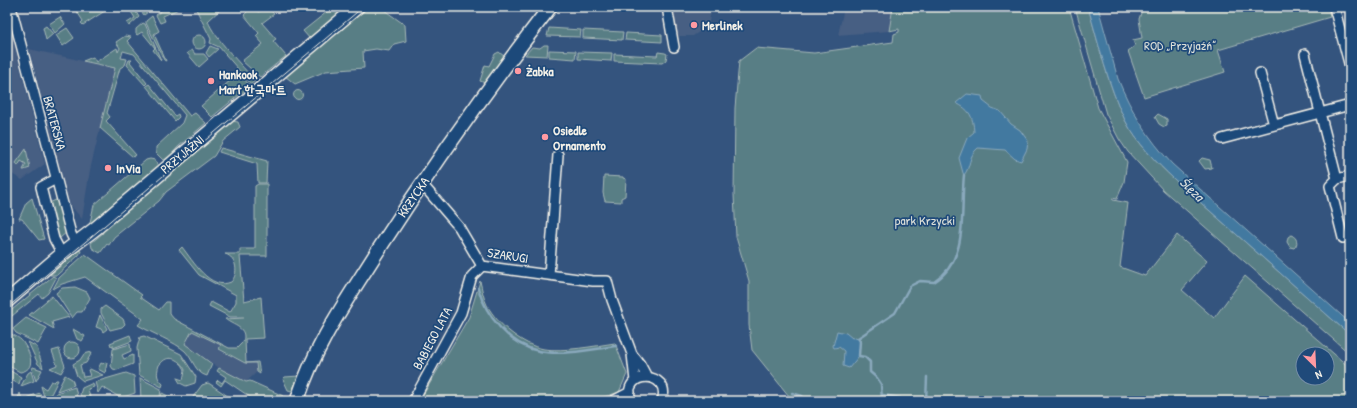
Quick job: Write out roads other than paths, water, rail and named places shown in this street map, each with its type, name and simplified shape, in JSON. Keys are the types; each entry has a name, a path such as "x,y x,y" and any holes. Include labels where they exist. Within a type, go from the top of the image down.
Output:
{"street":[{"name":"BRATERSKA","path":"11,7 72,239 76,244"},
{"name":"PRZYJAŹNI","path":"7,301 357,7"},
{"name":"KRZYCKA","path":"297,401 312,359 324,335 422,184 550,7"},
{"path":"667,7 674,47"},
{"path":"1334,7 1350,67"},
{"path":"1304,54 1337,178"},
{"path":"1260,73 1274,125"},
{"path":"1222,139 1350,105"},
{"path":"549,275 558,156"},
{"path":"1350,176 1337,178 1330,186 1343,238 1350,236"},
{"path":"56,179 41,187 54,239 62,254"},
{"name":"SZARUGI","path":"422,184 459,227 482,266 593,281 607,281 612,300 632,354"},
{"path":"44,198 60,195"},
{"name":"BABIEGO LATA","path":"413,401 462,313 472,276 482,266"},
{"path":"632,354 640,364 647,377"},
{"path":"613,401 630,396 636,381 632,354"},
{"path":"636,381 647,377 655,379 661,384 663,392 662,401"}],"water":[{"name":"Ślęza","path":"1088,7 1098,7 1118,79 1134,113 1155,144 1172,164 1350,323 1350,335 1174,179 1141,144 1125,120 1119,107 1104,65"},
{"path":"967,94 982,96 983,101 992,108 1000,111 1011,124 1020,130 1028,141 1027,149 1021,161 1015,159 1005,150 978,148 973,154 968,169 964,175 959,158 967,138 974,132 974,126 968,111 956,103"},
{"path":"837,331 846,333 852,338 856,337 860,341 859,356 849,368 843,366 844,351 839,347 834,348 833,346"}],"waterway":[{"path":"882,401 881,384 870,372 870,362 865,357 859,356 860,341 858,338 895,313 910,286 920,281 934,282 945,272 953,261 958,248 961,233 964,175"},
{"path":"478,288 487,309 500,328 518,343 528,348 557,353 578,352 616,346"},
{"path":"926,401 927,377"},
{"path":"792,393 802,396 807,401"},
{"path":"883,395 900,398"}],"tram line":[{"path":"7,308 363,7"}],"place":[{"name":"Merlinek","path":"694,25"},
{"name":"Żabka","path":"518,71"},
{"name":"Hankook Mart 한국마트","path":"211,81"},
{"name":"Osiedle Ornamento","path":"545,137"},
{"name":"InVia","path":"108,168"}],"park label":[{"name":"ROD „Przyjaźń”","path":"1180,45"},
{"name":"park Krzycki","path":"925,220"}]}
